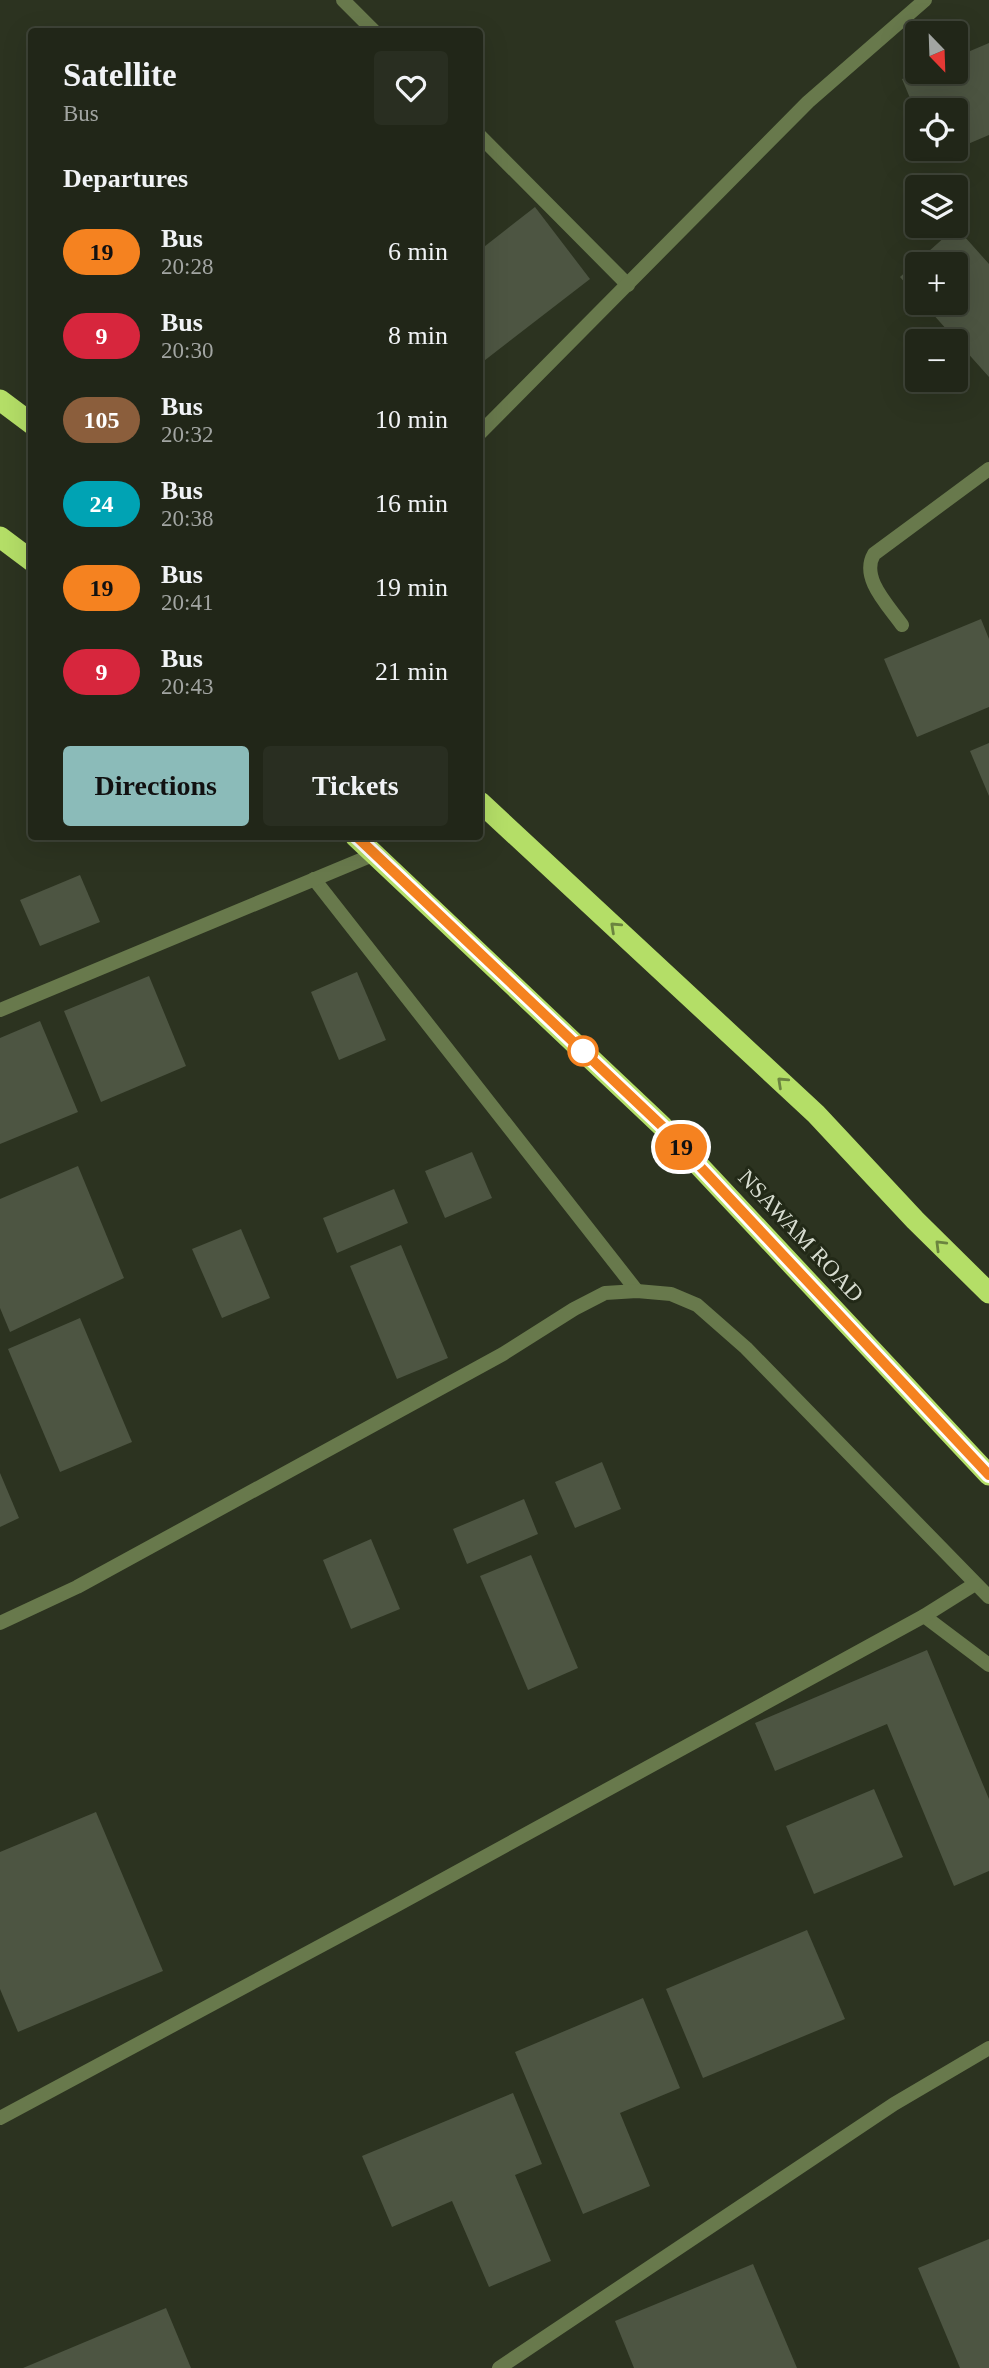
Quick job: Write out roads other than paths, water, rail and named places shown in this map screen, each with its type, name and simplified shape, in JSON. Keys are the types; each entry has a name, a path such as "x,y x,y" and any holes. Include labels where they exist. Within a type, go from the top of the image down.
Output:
{"highway":[{"path":"0,400 28,421"},
{"path":"0,537 28,558"},
{"path":"483,805 816,1114 915,1220 989,1293"},
{"name":"NSAWAM ROAD","path":"359,840 662,1126 989,1475"}],"street":[{"path":"343,0 371,28"},
{"path":"483,430 808,102 925,0"},
{"path":"483,139 628,285"},
{"path":"902,625 873,583 869,573 870,560 879,548 989,469"},
{"path":"0,1010 374,854"},
{"path":"313,879 637,1291"},
{"path":"0,1623 77,1587 503,1354 573,1309 605,1293 637,1291 671,1294 697,1305 746,1348 989,1597"},
{"path":"0,2118 395,1906 924,1616 975,1584"},
{"path":"924,1616 989,1665"},
{"path":"499,2368 894,2104 989,2048"}]}
